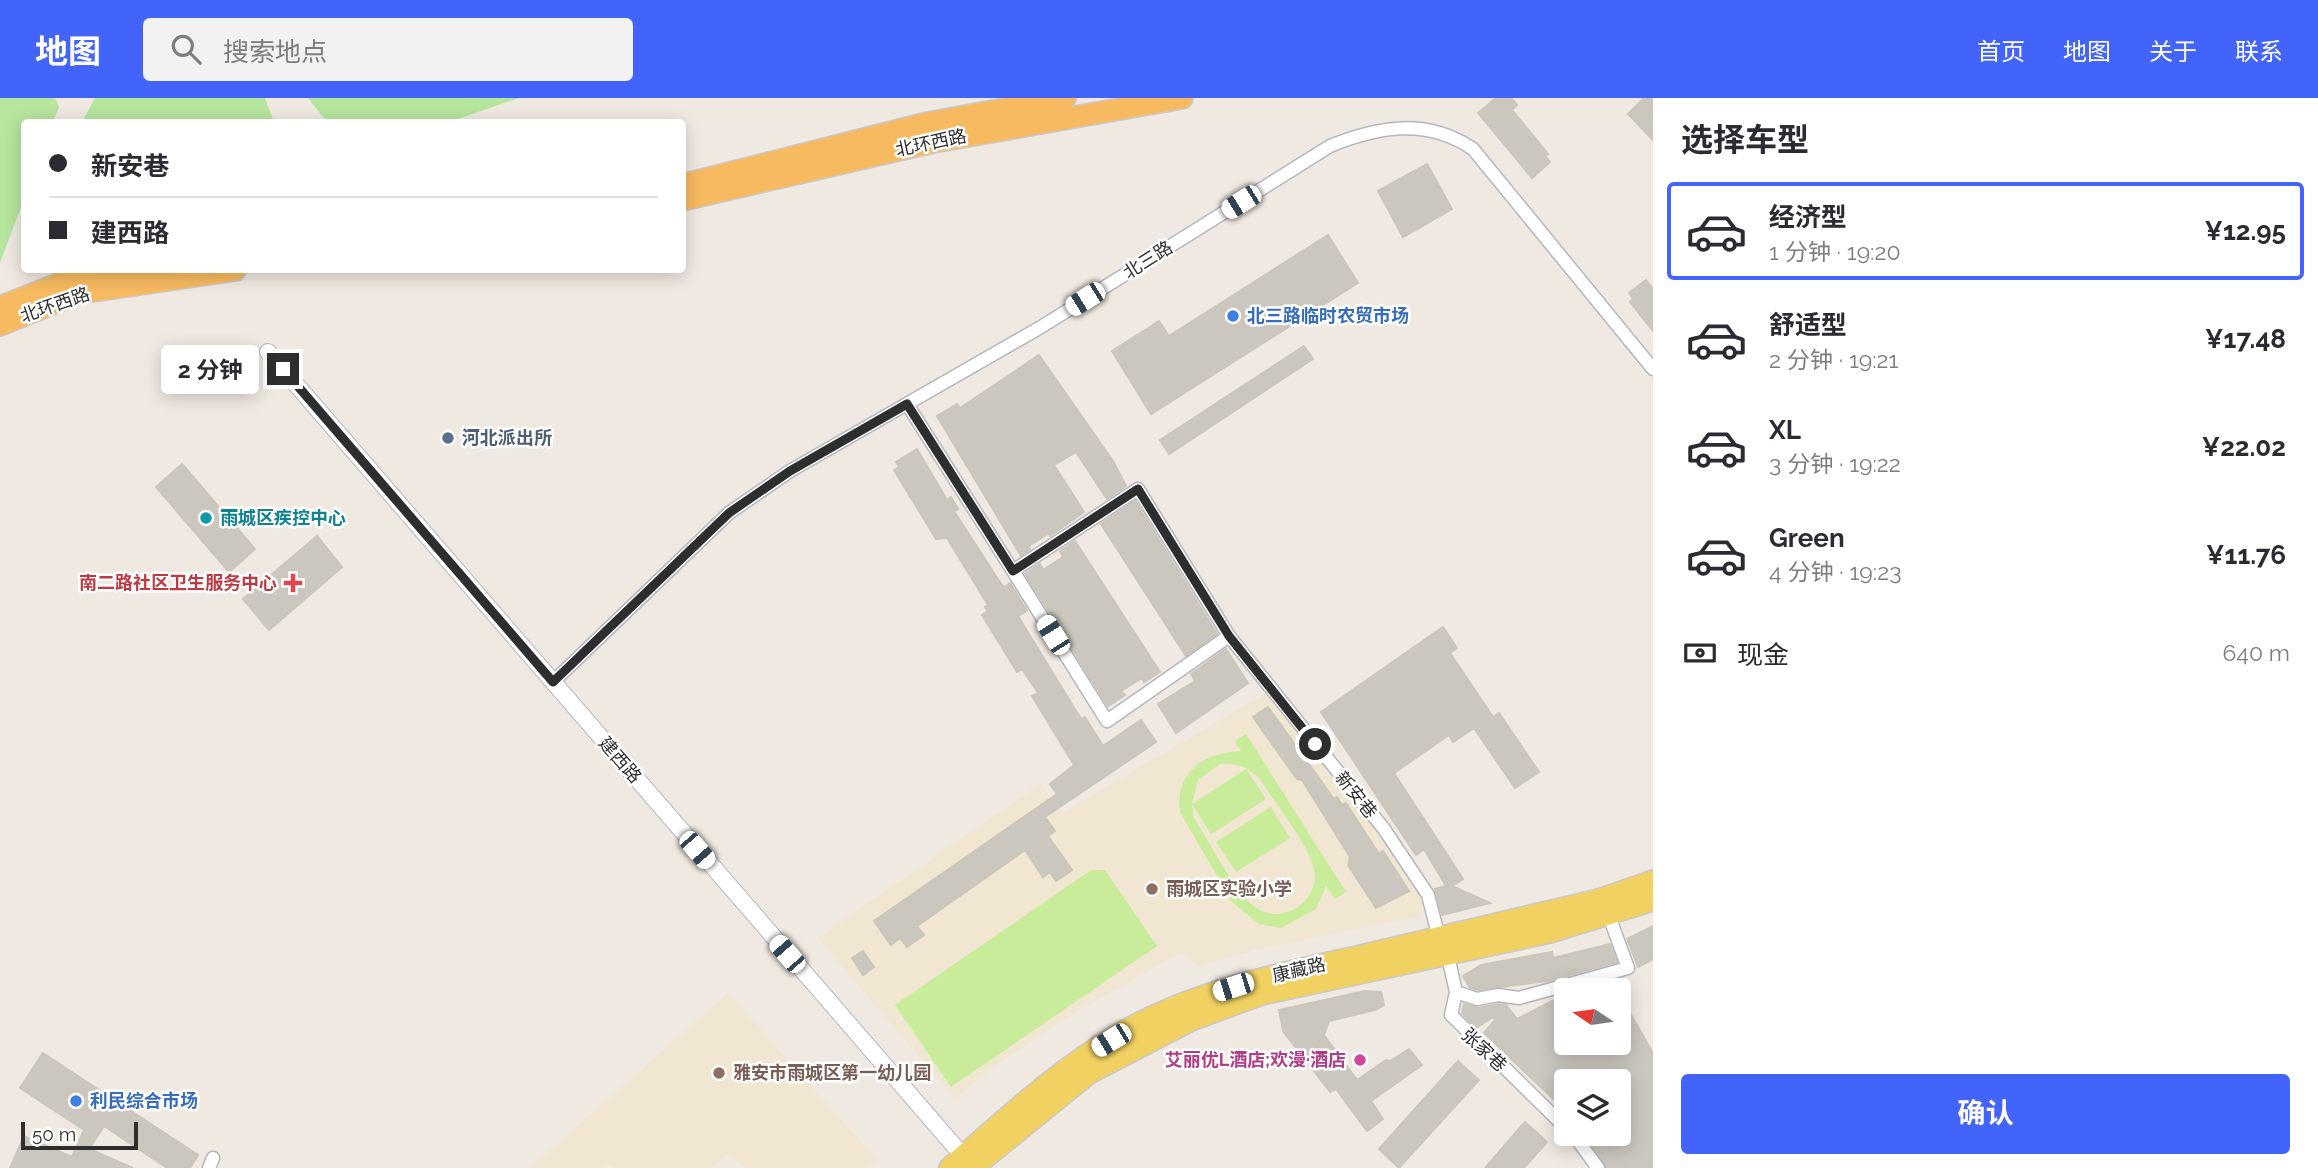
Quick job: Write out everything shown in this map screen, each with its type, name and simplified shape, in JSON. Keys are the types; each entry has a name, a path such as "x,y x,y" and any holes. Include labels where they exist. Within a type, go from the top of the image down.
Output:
{"highway":[{"name":"北环西路","path":"686,184 928,123 1065,98"},
{"name":"北环西路","path":"686,199 933,142 1182,98"},
{"name":"北环西路","path":"0,307 69,281 118,273"},
{"name":"北环西路","path":"0,325 79,293 215,273"}],"main road":[{"name":"康藏路","path":"966,1166 1089,1073 1191,1020 1262,994 1599,900 1653,881"},
{"name":"康藏路","path":"1443,945 1609,916 1653,900"}],"street":[{"name":"北三路","path":"553,682 729,513 790,471 1041,327 1330,146 1365,132 1407,127 1452,135 1473,149 1653,369"},
{"name":"建西路","path":"268,352 966,1166"},
{"path":"907,404 1107,721 1229,636"},
{"name":"新安巷","path":"1013,571 1138,489 1229,636 1384,829 1428,895 1443,945"},
{"path":"1456,992 1477,999 1497,995 1519,998 1628,968 1609,916"},
{"name":"张家巷","path":"1443,945 1456,992 1451,1015 1458,1025 1554,1117"},
{"path":"1582,1146 1598,1168"}],"shaded area":[{"name":"雨城区实验小学","path":"1268,692 1410,874 1423,904 1421,916 1259,949 1198,966 1181,952 1061,1021 996,1065 955,1098 818,938 1040,784 1062,813"},
{"name":"雅安市雨城区第一幼儿园","path":"728,993 877,1160 868,1168 746,1168 727,1154 712,1168 615,1168 606,1164 604,1168 530,1168"}],"green space":[{"path":"0,98 55,98 59,107 54,119 21,119 21,207 0,263"},
{"path":"95,98 265,98 273,119 84,119"},
{"path":"308,98 519,98 458,119 325,119"},
{"path":"1246,734 1346,892 1335,899 1326,886 1316,909 1281,928 1259,924 1232,902 1180,812 1182,785 1187,775 1204,760 1241,751 1235,741","holes":["1220,764 1237,765 1251,771 1260,779 1312,862 1315,876 1306,900 1284,913 1272,914 1247,900 1225,870 1194,818 1192,804 1198,780"]},
{"path":"1246,769 1266,799 1211,834 1192,804"},
{"path":"1271,807 1290,838 1236,872 1216,842"},
{"path":"1091,870 1105,870 1157,946 951,1087 895,1005"}],"building":[{"path":"1496,98 1511,98 1517,105 1512,110 1548,154 1545,156 1550,162 1532,178 1478,113"},
{"path":"1644,98 1653,98 1653,140 1628,114"},
{"path":"1427,164 1452,209 1403,237 1378,191"},
{"path":"1328,235 1358,283 1151,414 1112,351 1159,321 1169,336"},
{"path":"1646,280 1653,289 1653,331 1630,302 1633,299 1629,293"},
{"path":"1304,346 1313,359 1169,454 1160,440"},
{"path":"1039,355 1113,461 1126,486 1107,499 1076,452 1054,465 1084,512 1050,536 1049,533 1029,546 1030,549 1021,556 937,416 957,404 960,408"},
{"path":"917,449 947,500 951,497 958,509 954,511 1001,584 1004,587 1010,583 1027,611 1018,616 1081,719 1085,717 1103,746 1141,720 1156,742 1045,817 1055,831 1048,836 1072,870 1056,881 1050,872 1043,877 1025,850 917,926 924,935 907,947 900,938 891,945 874,921 1057,794 1050,784 1074,765 1032,696 1038,693 1022,669 1017,672 982,615 988,611 985,607 988,605 947,538 936,539 894,470 899,467 896,462"},
{"name":"雨城区疾控中心","path":"182,464 255,549 229,572 156,487"},
{"path":"1135,501 1217,634 1186,656 1101,524"},
{"name":"南二路社区卫生服务中心","path":"317,536 342,567 269,630 243,599"},
{"path":"1075,541 1160,672 1144,682 1142,678 1121,691 1125,695 1108,706 1025,574 1040,564 1043,570 1063,557 1060,551"},
{"path":"1443,627 1457,648 1450,653 1493,717 1499,713 1539,772 1515,788 1474,728 1453,742 1449,735 1394,773 1463,879 1452,886 1490,903 1442,915 1435,889 1446,886 1424,849 1416,855 1321,712"},
{"path":"1226,649 1248,683 1176,733 1158,704 1195,681 1191,674"},
{"path":"1268,707 1334,799 1337,797 1342,805 1346,803 1379,854 1383,851 1409,891 1376,908 1348,865 1350,857 1302,780 1297,779 1253,717"},
{"path":"1653,926 1653,959 1638,967 1627,939"},
{"path":"1610,944 1617,962 1547,981 1478,990 1470,988 1463,976 1481,965 1552,952 1553,958"},
{"path":"863,951 874,967 863,975 852,958"},
{"path":"1365,991 1381,992 1384,1005 1375,1010 1329,1021 1324,1035 1357,1080 1386,1060 1390,1061 1409,1049 1422,1065 1371,1101 1383,1119 1367,1131 1336,1089 1330,1092 1283,1031 1279,1010"},
{"path":"1554,1000 1554,1055 1631,1055 1631,1015 1653,1053 1653,1168 1607,1168 1592,1146 1631,1146 1631,1069 1554,1069 1554,1100 1484,1033 1495,1020 1493,1017 1476,1028 1462,1013 1464,1004 1478,1008 1498,1004 1506,1005 1517,1019"},
{"path":"43,1053 198,1155 190,1168 167,1168 104,1126 89,1149 133,1168 10,1168 24,1136 72,1157 84,1130 20,1088"},
{"path":"1458,1061 1479,1080 1399,1168 1379,1149"},
{"path":"1525,1122 1547,1142 1524,1168 1485,1168"}],"place":[{"name":"北三路临时农贸市场","path":"1233,316"},
{"name":"河北派出所","path":"448,438"},
{"name":"雨城区疾控中心","path":"206,518"},
{"name":"南二路社区卫生服务中心","path":"293,583"},
{"name":"雨城区实验小学","path":"1152,889"},
{"name":"艾丽优L酒店;欢漫·酒店","path":"1360,1060"},
{"name":"雅安市雨城区第一幼儿园","path":"719,1073"},
{"name":"利民综合市场","path":"76,1101"}],"route":[{"path":"283,369 553,682 729,513 790,471 907,404 1013,571 1138,489 1229,636 1315,744"}]}
